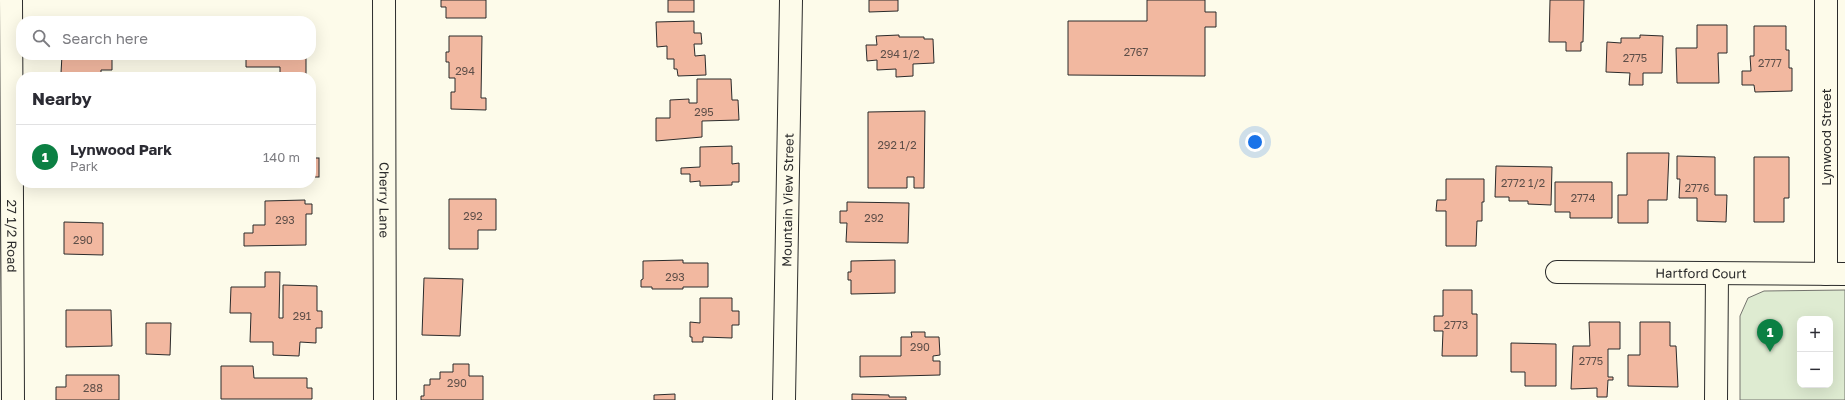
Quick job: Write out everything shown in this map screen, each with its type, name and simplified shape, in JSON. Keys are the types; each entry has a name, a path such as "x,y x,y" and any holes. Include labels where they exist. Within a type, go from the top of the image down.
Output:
{"street":[{"name":"27 1/2 Road","path":"11,0 13,400"},
{"name":"Cherry Lane","path":"384,0 385,400"},
{"name":"Mountain View Street","path":"784,400 791,0"},
{"name":"Lynwood Street","path":"1826,0 1836,274"},
{"name":"Hartford Court","path":"1557,272 1836,274"},
{"path":"1716,400 1717,274"}],"green space":[{"path":"1845,290 1845,400 1740,400 1740,316 1748,298 1764,291"}],"building":[{"path":"441,0 486,0 486,18 446,18 446,7 441,7"},
{"path":"668,0 694,0 694,12 668,12"},
{"path":"869,0 898,0 898,11 869,12"},
{"path":"1147,0 1205,0 1205,12 1216,12 1216,27 1205,27 1205,76 1068,75 1068,21 1147,21"},
{"path":"1550,0 1584,0 1583,42 1581,42 1581,51 1566,51 1566,42 1549,42"},
{"path":"694,21 694,33 701,33 702,44 694,44 695,56 705,55 706,75 678,76 677,69 674,69 674,59 667,59 667,46 657,47 656,22"},
{"path":"1697,25 1727,25 1727,53 1718,53 1719,83 1677,83 1676,48 1697,48"},
{"path":"1754,26 1786,26 1786,50 1789,50 1789,68 1792,68 1792,91 1755,92 1754,85 1742,85 1742,71 1751,71 1750,56 1754,56"},
{"path":"899,35 899,37 924,37 924,39 933,39 934,63 913,64 913,76 896,77 896,69 877,70 877,60 867,61 866,45 877,45 876,36"},
{"path":"1640,35 1663,36 1662,73 1643,73 1643,85 1629,85 1630,73 1606,72 1607,42 1621,43 1621,38 1640,38"},
{"path":"449,36 482,36 481,98 486,98 486,110 451,109 451,92 455,92 455,78 449,78 449,62 446,62 446,52 449,52"},
{"path":"62,60 112,60 112,70 101,70 101,72 61,72"},
{"path":"246,60 306,60 306,72 280,72 280,67 246,67"},
{"path":"697,79 731,79 732,100 738,100 739,120 702,121 702,137 656,141 656,118 670,118 670,100 689,99 689,103 697,103"},
{"path":"925,111 924,188 914,188 914,177 907,177 907,188 868,188 868,112"},
{"path":"732,146 732,164 739,163 739,182 732,182 732,185 700,186 700,181 690,182 690,174 681,174 681,168 700,167 700,147"},
{"path":"1627,153 1669,153 1667,200 1648,200 1648,223 1618,223 1618,195 1627,195"},
{"path":"1677,156 1715,157 1715,195 1727,195 1726,222 1697,221 1697,198 1679,198 1680,179 1677,179"},
{"path":"1754,157 1789,157 1789,198 1784,198 1784,222 1754,222"},
{"path":"316,158 319,158 319,177 316,177"},
{"path":"1496,166 1552,167 1551,205 1528,204 1528,201 1509,201 1509,197 1495,197"},
{"path":"1446,179 1484,179 1482,221 1477,221 1476,246 1446,246 1446,211 1436,211 1437,200 1446,200"},
{"path":"1555,182 1612,182 1612,218 1570,218 1570,212 1555,212"},
{"path":"449,199 496,199 496,230 478,230 478,249 449,249"},
{"path":"305,200 305,204 312,204 312,214 306,214 306,245 244,246 244,233 253,233 253,225 265,225 265,201"},
{"path":"847,202 909,203 908,243 846,242 847,223 840,223 840,211 847,211"},
{"path":"64,222 103,223 103,255 64,254"},
{"path":"683,260 683,263 708,263 708,287 652,289 652,287 641,287 641,280 643,279 643,261"},
{"path":"895,260 895,293 851,294 851,280 848,280 848,272 851,272 851,261"},
{"path":"265,272 280,272 279,318 283,318 283,285 317,286 317,311 322,311 322,328 316,328 316,343 300,342 299,356 273,355 273,342 250,342 251,313 230,313 231,287 265,287"},
{"path":"424,278 463,279 460,336 422,335"},
{"path":"1443,290 1472,290 1472,314 1477,314 1477,356 1442,356 1443,331 1434,331 1434,316 1443,316"},
{"path":"700,298 732,298 732,311 739,311 739,325 732,325 732,338 703,337 703,342 692,342 692,337 690,337 690,322 700,323"},
{"path":"66,310 111,310 112,346 66,347"},
{"path":"1589,322 1620,322 1620,349 1608,349 1608,377 1613,377 1613,380 1608,380 1607,397 1597,397 1597,388 1571,389 1573,346 1590,346"},
{"path":"1640,322 1670,322 1670,346 1676,346 1678,387 1628,386 1628,355 1640,355"},
{"path":"146,323 171,323 170,355 146,354"},
{"path":"911,332 925,332 925,337 939,337 940,355 933,356 933,361 940,361 940,375 860,377 860,356 901,356 901,337 912,337"},
{"path":"1511,343 1556,344 1556,386 1525,386 1525,372 1511,372"},
{"path":"453,364 469,364 469,376 483,376 483,400 421,400 421,396 424,396 424,385 430,385 430,379 440,379 440,372 453,372"},
{"path":"221,366 253,366 254,378 307,378 307,388 312,388 312,399 221,399"},
{"path":"66,375 119,375 119,400 56,400 56,387 66,387"},
{"path":"675,394 675,400 654,400 654,395"},
{"path":"852,394 889,395 889,397 906,397 906,400 852,400"}],"place":[{"name":"Lynwood Park","path":"1770,352"}]}
